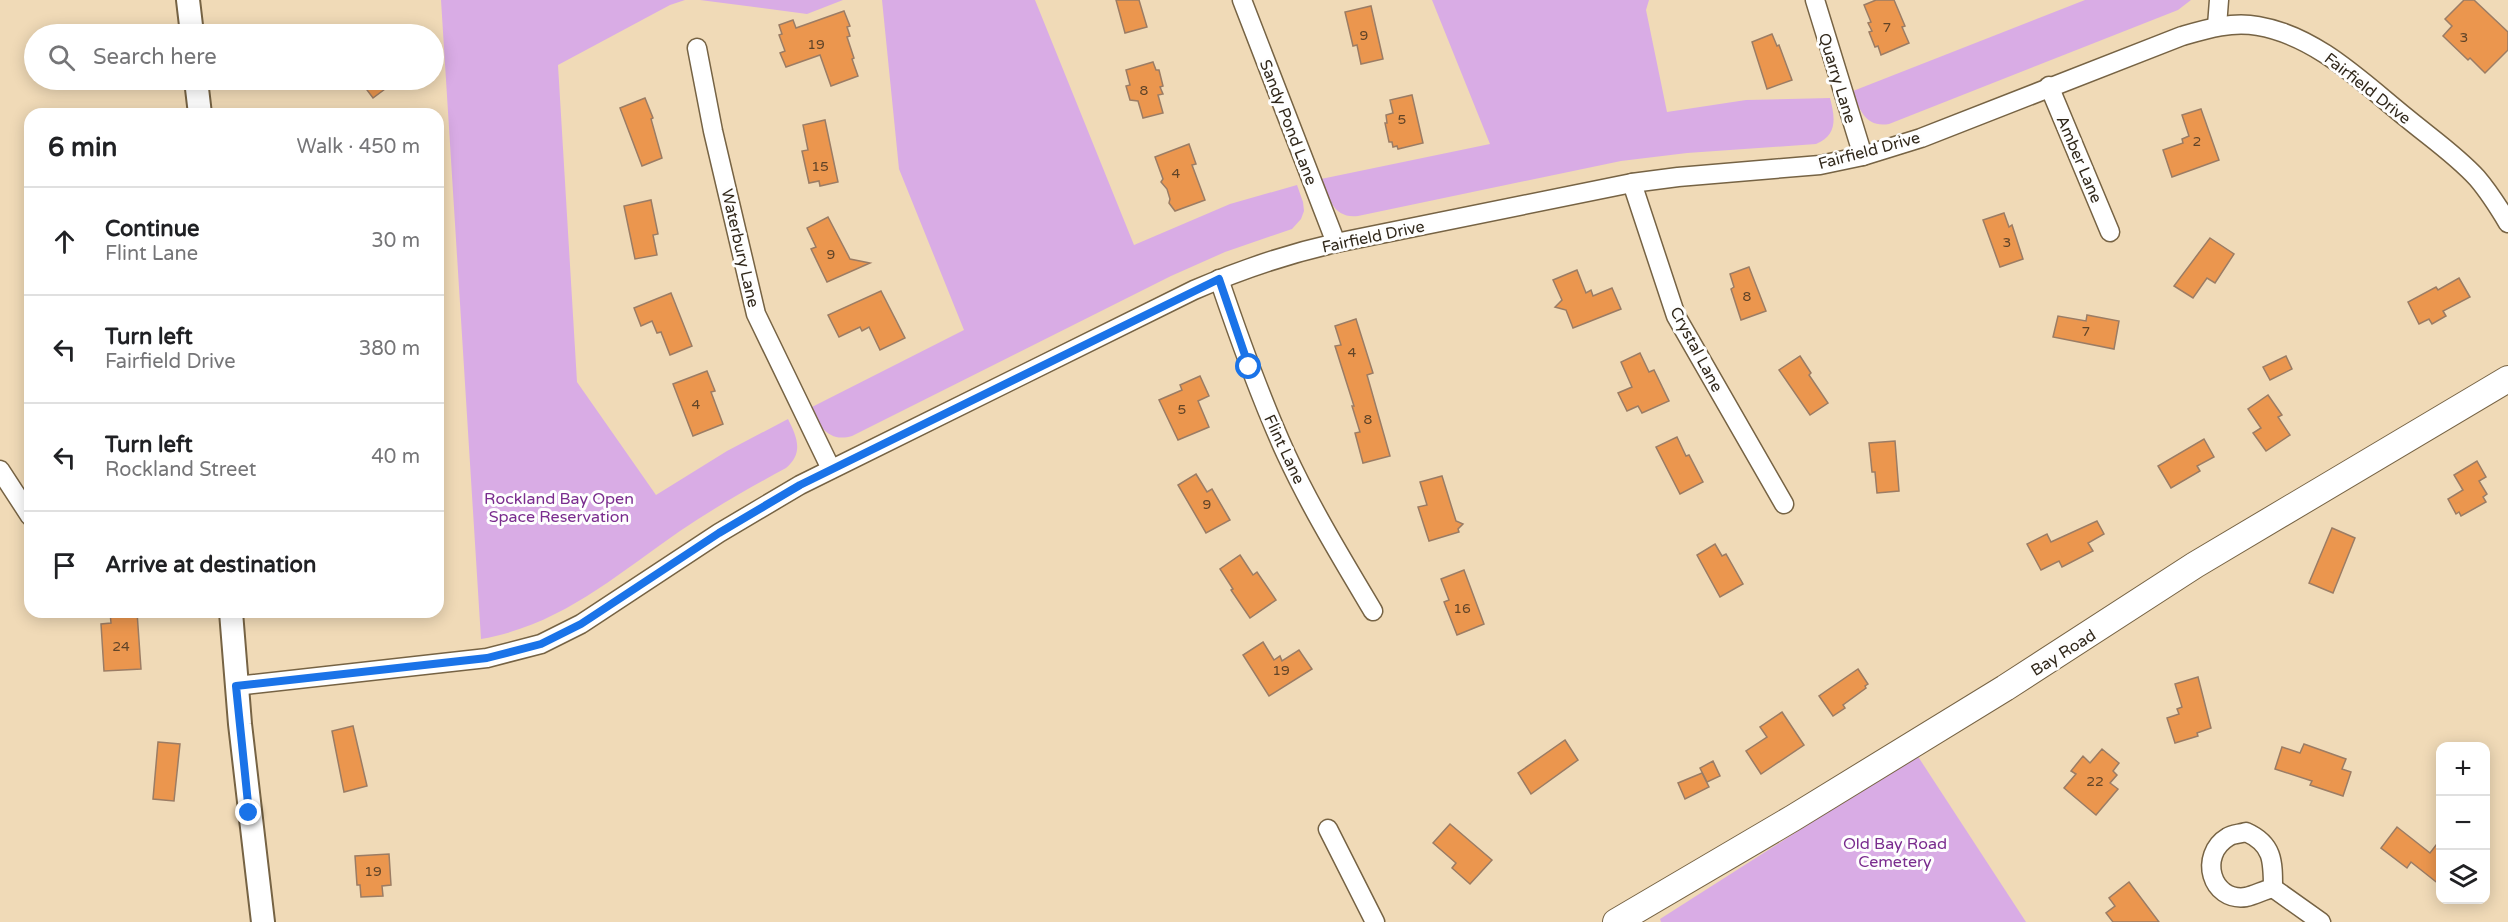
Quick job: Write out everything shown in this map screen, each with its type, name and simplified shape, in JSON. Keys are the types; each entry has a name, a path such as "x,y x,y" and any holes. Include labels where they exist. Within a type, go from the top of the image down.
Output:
{"main road":[{"name":"Bay Road","path":"1616,922 1793,818 2015,682 2195,565 2508,379"}],"street":[{"path":"188,0 191,24"},
{"name":"Sandy Pond Lane","path":"1242,0 1336,243"},
{"name":"Quarry Lane","path":"1815,0 1863,156"},
{"path":"2217,26 2219,0"},
{"name":"Fairfield Drive","path":"236,686 487,658 541,644 581,624 719,533 831,469 1219,279 1300,251 1632,183 1820,165 1863,156 1921,138 2182,36 2217,26 2247,25 2267,28 2298,40 2335,60 2465,166 2488,191 2508,223"},
{"name":"Waterbury Lane","path":"697,48 713,131 756,314 831,469"},
{"name":"Amber Lane","path":"2049,87 2110,232"},
{"path":"197,90 199,108"},
{"name":"Crystal Lane","path":"1632,183 1676,316 1784,504"},
{"name":"Flint Lane","path":"1219,279 1249,367 1287,455 1319,520 1372,611"},
{"path":"0,470 24,507"},
{"path":"231,618 236,686 263,922"},
{"path":"1328,830 1375,922"},
{"path":"2273,888 2321,922"}],"green space":[{"name":"Rockland Bay Open Space Reservation","path":"441,0 685,0 670,5 558,65 577,382 656,495 727,451 788,419 797,445 795,457 786,468 693,523 586,597 537,623 481,639 444,24"},
{"path":"700,0 843,0 807,14"},
{"path":"882,0 1035,0 1134,245 1230,204 1297,185 1303,202 1304,211 1301,219 1292,229 1225,252 1171,276 852,436 844,438 831,435 821,427 810,408 964,330 899,169"},
{"path":"1432,0 1649,0 1646,10 1667,112 1746,100 1830,98 1833,125 1828,136 1816,144 1687,153 1621,161 1358,216 1343,214 1333,206 1321,179 1490,144"},
{"path":"2085,0 2191,0 2178,10 1889,124 1881,125 1869,120 1858,105 1853,91"},
{"name":"Old Bay Road Cemetery","path":"1917,755 2026,922 1661,922 1660,919"}],"building":[{"path":"1116,0 1139,0 1147,27 1125,33"},
{"path":"1876,0 1894,0 1905,26 1902,27 1909,43 1881,55 1869,32 1872,31 1868,23 1871,22 1864,5"},
{"path":"2464,0 2474,0 2508,32 2508,50 2485,73 2443,36 2452,26 2445,19"},
{"path":"1371,6 1383,59 1361,64 1357,45 1353,46 1345,12"},
{"path":"844,11 850,26 847,27 850,36 847,37 858,76 831,86 820,55 786,67 780,53 785,51 779,35 782,34 779,25 793,20 796,28"},
{"path":"1772,34 1777,46 1779,45 1792,80 1767,89 1752,42"},
{"path":"1153,62 1156,70 1159,70 1163,86 1160,87 1163,94 1158,95 1163,113 1143,118 1138,101 1130,100 1126,86 1130,85 1126,70"},
{"path":"367,90 384,90 373,98"},
{"path":"1412,95 1423,143 1398,149 1397,146 1393,147 1392,142 1389,142 1385,123 1387,123 1386,115 1393,113 1390,100"},
{"path":"645,98 653,118 651,119 662,158 642,166 620,108"},
{"path":"2201,109 2219,160 2172,177 2163,150 2183,143 2182,139 2189,136 2182,115"},
{"path":"825,120 838,182 820,186 819,181 809,183 802,151 808,150 803,125"},
{"path":"1189,144 1196,164 1192,165 1205,200 1175,211 1169,203 1167,189 1161,182 1163,179 1155,157"},
{"path":"651,200 658,234 653,235 657,255 635,259 624,206"},
{"path":"2004,213 2009,227 2012,225 2023,259 2000,267 1983,220"},
{"path":"828,217 850,259 870,263 827,282 811,249 816,247 807,228"},
{"path":"2210,238 2234,254 2215,283 2207,278 2193,298 2174,286"},
{"path":"1749,267 1766,311 1741,320 1731,289 1734,287 1730,274"},
{"path":"1577,270 1586,293 1591,290 1593,296 1612,288 1621,309 1573,328 1566,310 1555,307 1562,300 1553,280"},
{"path":"2459,278 2470,297 2443,311 2446,316 2432,324 2429,319 2419,324 2408,302 2436,287 2438,290"},
{"path":"881,291 905,338 880,350 869,327 862,331 860,327 839,337 828,315"},
{"path":"671,293 692,346 670,355 661,332 657,333 652,321 641,326 634,308"},
{"path":"2087,315 2119,321 2114,349 2053,337 2058,316 2086,321"},
{"path":"1356,319 1373,373 1367,375 1390,456 1363,463 1355,433 1360,432 1352,406 1354,406 1335,346 1341,345 1335,326"},
{"path":"1640,353 1649,372 1654,370 1669,401 1642,413 1638,406 1627,411 1618,393 1632,387 1621,362"},
{"path":"1800,356 1811,373 1809,375 1828,403 1810,415 1779,370"},
{"path":"2286,356 2292,369 2270,380 2263,367"},
{"path":"707,371 715,391 711,392 723,424 693,436 673,384"},
{"path":"1200,376 1209,396 1198,401 1209,427 1178,440 1159,400 1182,390 1180,385"},
{"path":"2268,395 2282,415 2278,417 2290,435 2266,451 2253,433 2261,428 2248,409"},
{"path":"1677,437 1703,482 1680,494 1656,447"},
{"path":"2204,439 2214,457 2197,466 2200,471 2171,488 2158,466"},
{"path":"1895,441 1899,491 1877,493 1869,443"},
{"path":"2477,461 2486,477 2479,481 2487,494 2483,497 2486,502 2461,516 2459,512 2456,514 2448,499 2463,490 2454,475"},
{"path":"1196,474 1207,492 1212,489 1230,520 1206,533 1178,485"},
{"path":"1442,476 1456,521 1463,524 1458,529 1459,532 1429,541 1418,507 1427,505 1420,482"},
{"path":"2097,521 2104,534 2088,543 2093,551 2062,567 2059,561 2041,570 2027,544 2047,534 2051,542"},
{"path":"2332,528 2355,538 2333,593 2309,583"},
{"path":"1715,544 1722,556 1726,554 1743,584 1720,597 1697,555"},
{"path":"1240,555 1253,575 1257,572 1276,600 1250,618 1220,569"},
{"path":"1464,570 1484,624 1457,635 1444,602 1449,600 1441,579"},
{"path":"111,618 137,618 141,669 104,671 101,624 111,623"},
{"path":"1263,642 1274,660 1280,656 1282,661 1299,650 1312,669 1269,696 1243,655"},
{"path":"1858,669 1868,684 1866,688 1843,705 1845,708 1833,716 1819,696"},
{"path":"2198,677 2211,728 2197,733 2198,736 2175,743 2167,718 2179,714 2177,709 2182,707 2175,684"},
{"path":"1782,712 1804,745 1761,774 1746,751 1767,737 1760,727"},
{"path":"353,726 367,786 344,792 332,731"},
{"path":"1565,740 1578,760 1531,794 1518,773"},
{"path":"158,742 180,744 174,801 153,799"},
{"path":"2304,744 2346,759 2342,769 2351,772 2343,796 2310,785 2312,781 2275,769 2282,747 2300,753"},
{"path":"2102,749 2119,763 2113,771 2117,775 2110,783 2118,789 2096,815 2064,788 2076,774 2071,771 2083,756 2090,763"},
{"path":"1713,761 1720,776 1707,782 1700,768"},
{"path":"1702,773 1709,787 1685,799 1678,783"},
{"path":"1450,824 1492,860 1470,884 1452,868 1456,863 1433,843"},
{"path":"2397,827 2430,853 2436,845 2436,882 2411,862 2407,868 2381,848"},
{"path":"389,854 391,885 382,886 383,896 361,897 360,885 357,885 355,856"},
{"path":"2129,882 2159,922 2113,922 2106,913 2115,906 2109,898"}],"route":[{"path":"249,813 236,686 487,658 541,644 581,624 677,559 800,485 1219,279 1249,367"}]}
